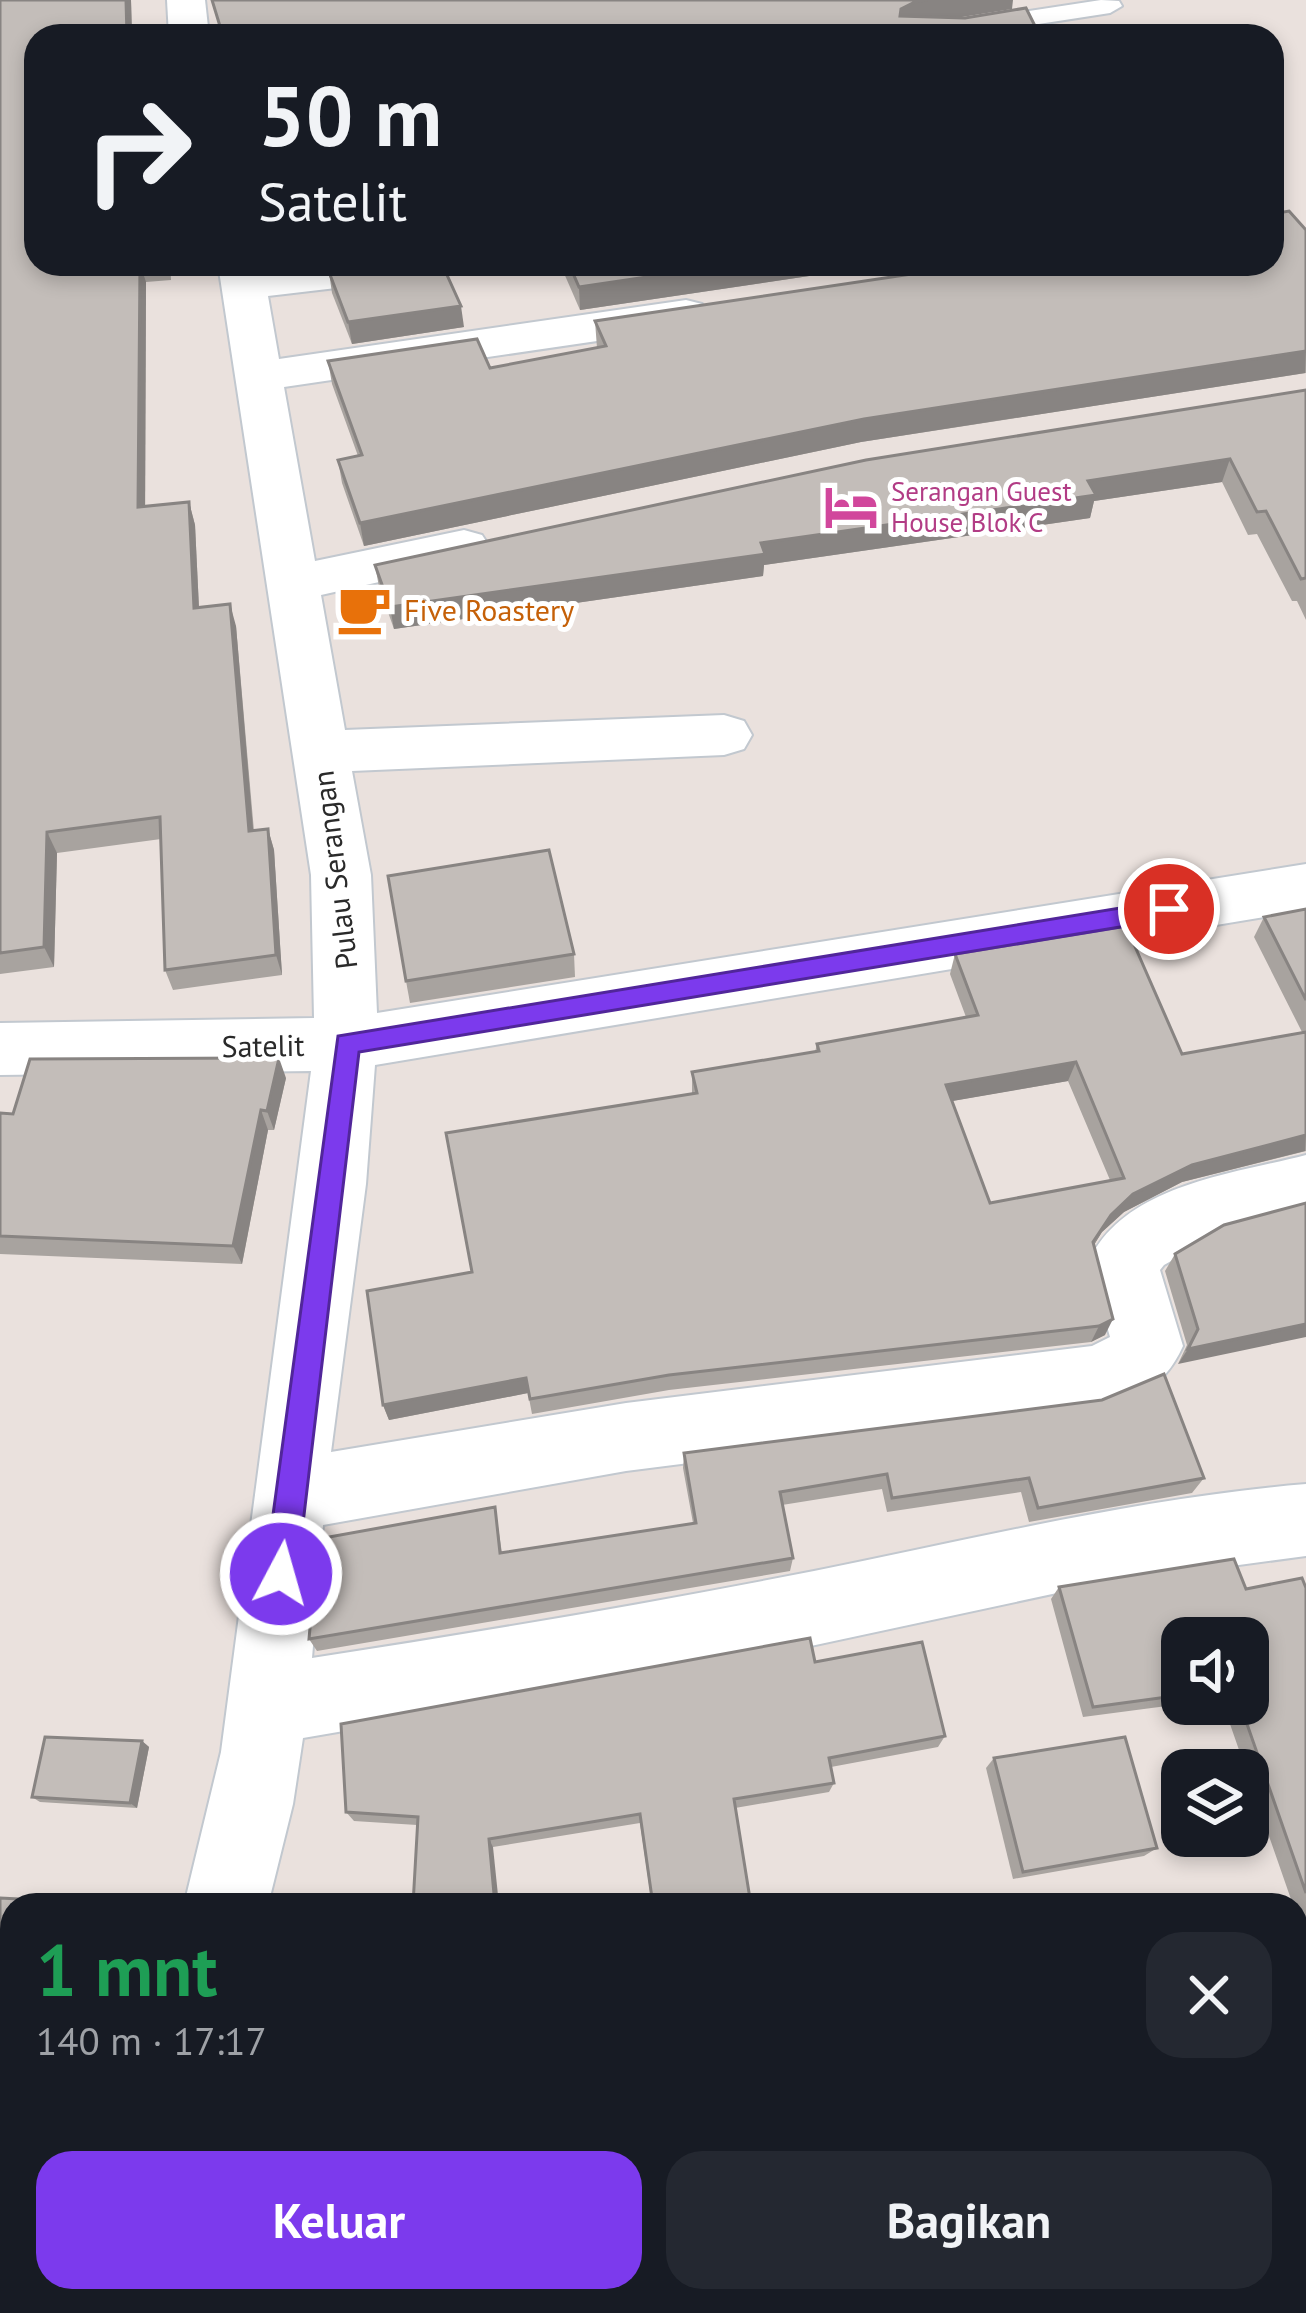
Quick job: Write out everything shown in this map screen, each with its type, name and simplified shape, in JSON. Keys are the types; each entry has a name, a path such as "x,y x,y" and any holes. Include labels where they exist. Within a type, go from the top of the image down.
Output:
{"street":[{"name":"Pulau Serangan","path":"229,1893 255,1798 347,1044 345,914 241,276"},
{"path":"256,377 735,307"},
{"path":"292,584 520,536"},
{"path":"320,752 724,735"},
{"name":"Satelit","path":"0,1049 347,1044 1306,887"},
{"path":"289,1495 626,1437 1092,1379 1131,1364 1148,1346 1123,1261 1142,1238 1179,1220 1306,1184"},
{"path":"268,1704 764,1619 1027,1558 1160,1534 1306,1520"}],"lane":[{"path":"992,24 1110,6"}],"building":[{"path":"0,0 126,0 127,24 24,24 24,276 140,276 138,507 189,502 194,608 230,604 249,831 268,829 276,955 165,970 160,817 47,832 44,947 0,953"},
{"path":"212,0 927,0 901,9 900,16 965,18 1026,8 1034,24 219,24"},
{"path":"1289,211 1306,230 1306,351 864,419 360,523 338,460 362,455 328,361 477,339 490,368 606,346 595,321 898,276 1284,276 1284,212"},
{"path":"331,276 447,276 461,306 348,322"},
{"path":"574,276 654,276 579,287"},
{"path":"1306,390 1306,578 1301,579 1266,511 1257,512 1230,459 1088,481 1096,495 761,543 765,554 390,607 375,565 866,460"},
{"path":"549,850 574,954 406,981 388,876"},
{"path":"1306,909 1306,1000 1264,917"},
{"path":"1126,926 1182,1054 1306,1032 1306,1135 1192,1165 1133,1194 1093,1242 1113,1319 1099,1326 669,1375 530,1399 526,1378 383,1405 367,1291 472,1272 446,1133 697,1093 692,1072 819,1051 817,1044 978,1015 955,954","holes":["1076,1062 1124,1178 990,1203 946,1085"]},
{"path":"279,1058 267,1111 261,1110 233,1246 0,1236 0,1113 13,1114 30,1059"},
{"path":"1306,1203 1306,1324 1188,1349 1198,1329 1175,1254 1224,1225"},
{"path":"1164,1374 1204,1478 1038,1508 1029,1478 892,1498 887,1474 780,1492 793,1558 309,1639 318,1539 495,1507 500,1553 696,1523 684,1453 1102,1400"},
{"path":"1234,1559 1246,1589 1302,1578 1306,1588 1306,1893 1269,1787 1269,1749 1256,1749 1247,1725 1269,1725 1269,1617 1161,1617 1161,1698 1093,1707 1059,1587"},
{"path":"810,1638 815,1662 922,1642 945,1736 829,1758 834,1783 734,1799 749,1893 651,1893 640,1814 489,1839 494,1893 414,1893 418,1817 346,1812 341,1724"},
{"path":"45,1737 142,1741 130,1803 32,1797"},
{"path":"1125,1737 1157,1848 1023,1872 994,1758"}],"place":[{"name":"Serangan Guest House Blok C","path":"851,507"},
{"name":"Five Roastery","path":"364,609"}],"route":[{"path":"281,1574 347,1044 1169,909"}]}
